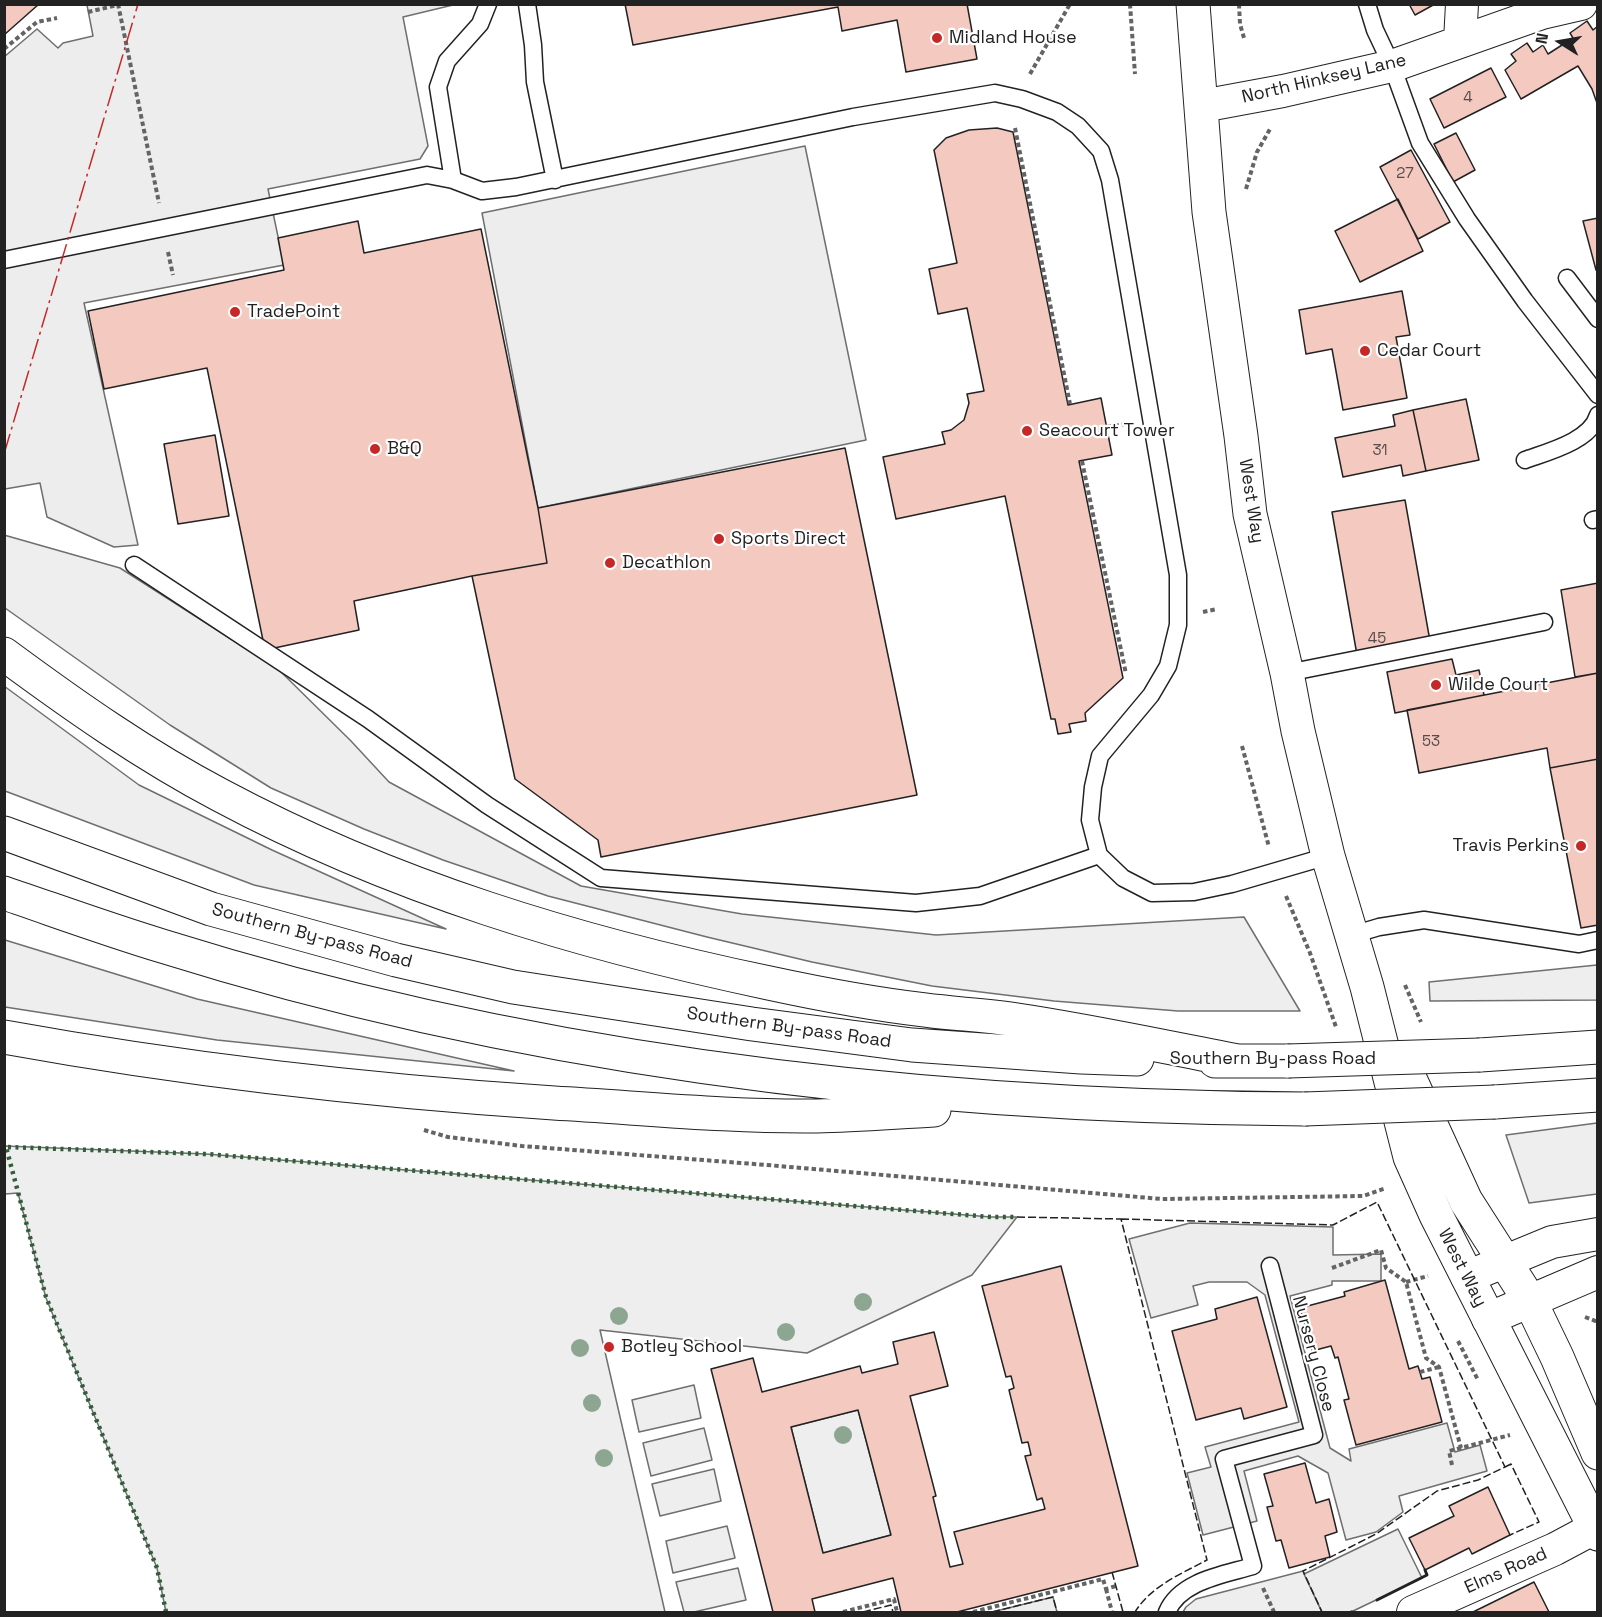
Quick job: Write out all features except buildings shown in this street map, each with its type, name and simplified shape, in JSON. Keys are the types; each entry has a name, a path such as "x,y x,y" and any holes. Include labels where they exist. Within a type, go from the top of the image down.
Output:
{"main road":[{"name":"West Way","path":"1193,4 1209,212 1250,514 1328,856 1367,987 1410,1157 1436,1215 1596,1529"},
{"path":"4,654 72,703 142,749 219,794 362,863 516,919 656,958 770,984 923,1010 1015,1019 1238,1061"},
{"name":"Southern By-pass Road","path":"4,833 211,909 396,960 513,987 705,1018 912,1045 1081,1057 1288,1061 1480,1055 1598,1047"},
{"path":"4,893 164,947 284,981 396,1009 500,1032 768,1076 902,1090 1086,1103 1224,1108 1305,1109 1495,1102 1598,1095"},
{"name":"West Way","path":"1367,987 1466,1201 1530,1301 1557,1357 1598,1454"},
{"path":"4,1037 136,1059 346,1085 464,1097 706,1112 816,1116 1086,1103"}],"street":[{"path":"1460,40 1462,4"},
{"name":"North Hinksey Lane","path":"1202,106 1283,91 1392,66 1460,40 1542,13 1581,4"},
{"path":"1467,1277 1552,1242 1598,1234"},
{"path":"1488,1319 1598,1272"},
{"name":"Elms Road","path":"1413,1612 1596,1529"}],"lane":[{"path":"453,180 438,87 447,61 480,24 488,4"},
{"path":"527,4 533,45 534,82 555,180"},
{"path":"1367,4 1420,143 1449,191 1525,302 1598,395"},
{"path":"4,260 427,175 453,180 482,191 516,188 853,117 995,93 1022,99 1057,112 1078,126 1101,151 1110,180 1178,575 1178,625 1168,666 1152,695 1100,756 1092,787 1090,820 1099,855 1123,878 1152,893 1194,892 1232,884 1328,856"},
{"path":"1567,278 1598,319"},
{"path":"1525,460 1577,440 1596,422 1598,415"},
{"path":"134,565 368,719 487,806 601,878 916,903 980,896 1099,855"},
{"path":"1287,673 1544,622"},
{"path":"1352,935 1379,927 1424,920 1579,944 1598,940"},
{"name":"Nursery Close","path":"1167,1612 1171,1602 1183,1591 1208,1580 1253,1566 1224,1459 1314,1435 1270,1266"}],"path":[{"path":"1029,77 1070,4"},
{"path":"1130,4 1135,75"},
{"path":"1239,4 1240,24 1244,38"},
{"path":"88,12 118,5 160,212"},
{"path":"4,50 37,22 57,18"},
{"path":"1246,189 1257,152 1274,122"},
{"path":"1015,128 1070,404"},
{"path":"167,247 173,275"},
{"path":"1107,427 1126,423"},
{"path":"1083,461 1126,675"},
{"path":"448,1137 522,1146 1162,1199 1363,1196 1393,1186"},
{"path":"1332,1268 1381,1250 1386,1268 1406,1282 1426,1358 1439,1367 1461,1448"},
{"path":"1406,1282 1432,1275"},
{"path":"1585,1317 1598,1322"},
{"path":"1420,1372 1439,1367"},
{"path":"1452,1465 1449,1451 1512,1434"},
{"path":"973,1612 1103,1579 1112,1612"},
{"path":"1106,1589 1116,1586"},
{"path":"843,1612 894,1599 897,1612"}],"shaded area":[{"path":"87,5 453,5 403,17 428,146 420,159 268,189 284,265 84,303 138,545 114,547 47,517 40,483 5,489 4,57 37,29 58,48 63,43 93,36"},
{"path":"805,146 866,440 538,508 482,213"},
{"path":"4,535 120,568 278,669 389,782 581,886 742,914 936,935 1244,917 1300,1011 1178,1011 1054,1001 932,986 812,962 707,937 548,896 443,860 364,829 271,788 170,725 5,608"},
{"path":"4,686 139,785 272,850 446,929 254,885 5,791"},
{"path":"5,940 197,999 514,1071 217,1040 5,1007"},
{"path":"1597,965 1597,1000 1430,1001 1429,982"},
{"path":"1597,1123 1597,1194 1529,1203 1506,1135"},
{"name":"Botley School","path":"5,1146 206,1154 991,1217 1017,1217 972,1275 807,1353 600,1330 665,1612 166,1612 157,1568 46,1298 18,1193 5,1194"},
{"path":"1190,1223 1333,1227 1333,1255 1381,1254 1381,1281 1332,1281 1332,1285 1290,1296 1330,1448 1351,1461 1349,1449 1447,1423 1455,1452 1480,1445 1487,1471 1399,1496 1403,1512 1376,1532 1346,1540 1328,1473 1298,1456 1244,1471 1257,1521 1203,1535 1187,1473 1211,1467 1205,1447 1299,1422 1265,1295 1247,1282 1209,1282 1193,1286 1198,1305 1151,1318 1129,1239"},
{"path":"694,1385 701,1418 639,1432 632,1400"},
{"path":"858,1410 891,1535 823,1553 791,1427"},
{"path":"704,1428 712,1460 651,1476 643,1443"},
{"path":"714,1469 721,1501 660,1516 652,1484"},
{"path":"727,1526 735,1558 673,1573 666,1541"},
{"path":"1398,1529 1422,1578 1351,1612 1322,1612 1304,1574"},
{"path":"738,1568 746,1600 694,1612 684,1612 676,1582"},
{"path":"1303,1571 1322,1612 1183,1612 1196,1599"},
{"path":"1053,1597 1057,1612 992,1612"}],"hedge":[{"path":"166,1612 157,1568 46,1297 6,1147 206,1154 991,1217 1017,1217"}],"fence":[{"path":"1121,1219 1333,1225 1377,1202 1505,1467 1478,1480 1437,1491 1376,1534 1303,1571 1322,1612"},
{"path":"1017,1217 1121,1219 1207,1560 1158,1588 1135,1612"},
{"path":"1505,1467 1511,1464 1539,1522 1510,1535"},
{"path":"1112,1572 1123,1612"},
{"path":"992,1612 1053,1597 1057,1612"},
{"path":"863,1612 891,1605 893,1612"}],"wall":[{"path":"1377,1600 1427,1575 1425,1570"}],"power":[{"path":"4,454 138,4"}],"place":[{"name":"Midland House","path":"937,38"},
{"name":"TradePoint","path":"235,312"},
{"name":"Cedar Court","path":"1365,351"},
{"name":"Seacourt Tower","path":"1027,431"},
{"name":"B&Q","path":"375,449"},
{"name":"Sports Direct","path":"719,539"},
{"name":"Decathlon","path":"610,563"},
{"name":"Wilde Court","path":"1436,685"},
{"name":"Travis Perkins","path":"1581,846"},
{"name":"Botley School","path":"609,1347"}]}
